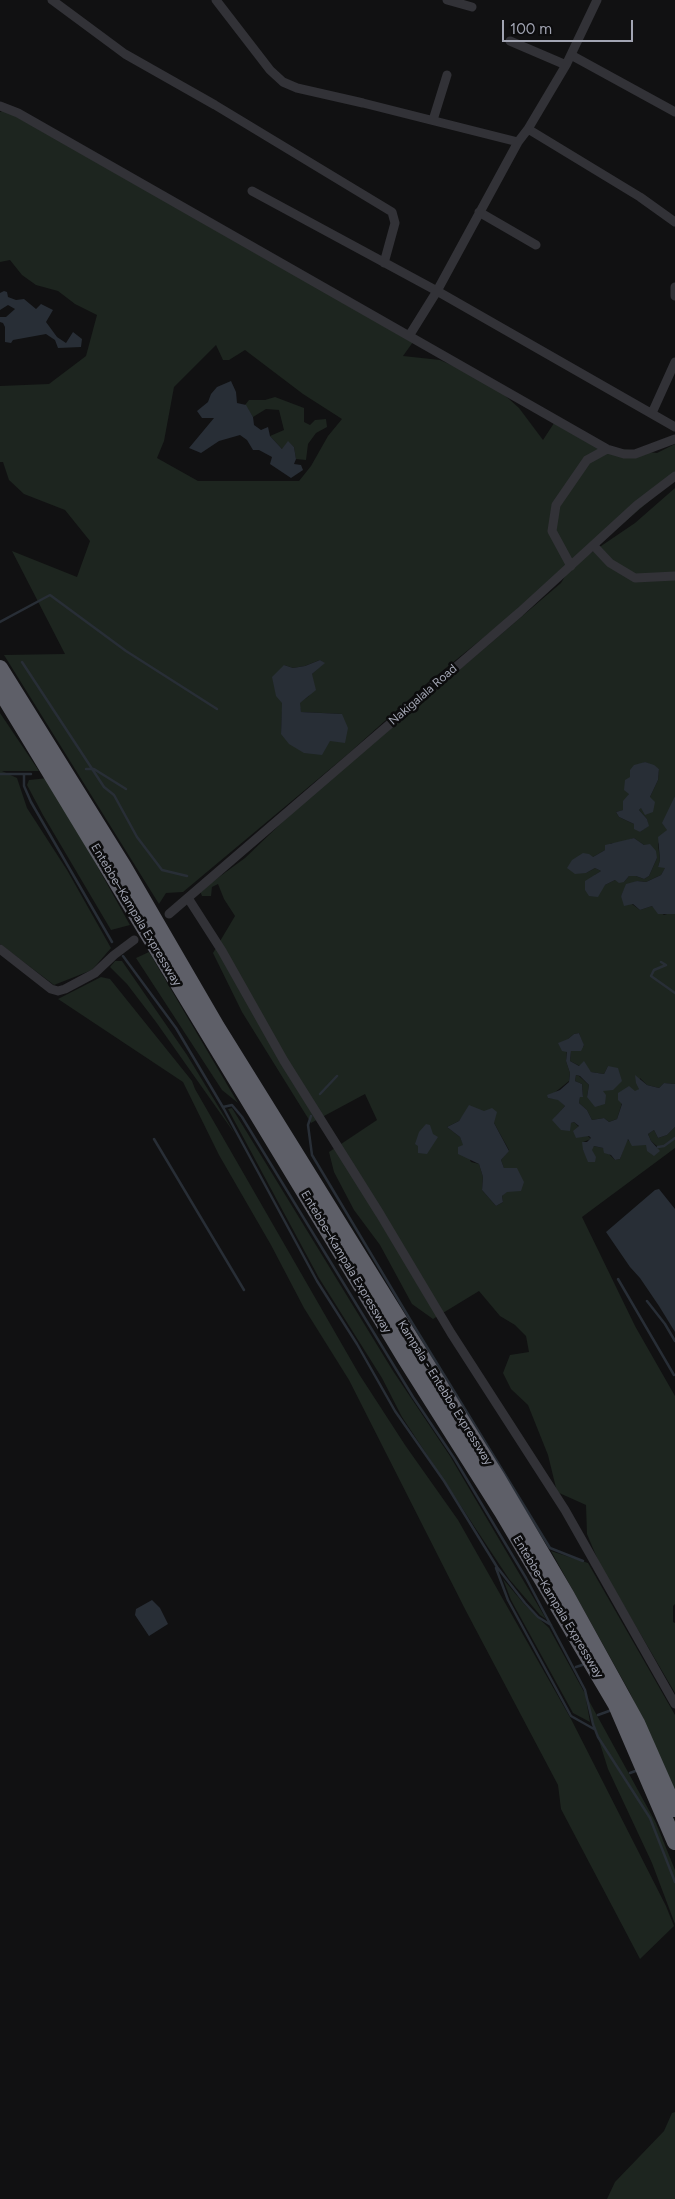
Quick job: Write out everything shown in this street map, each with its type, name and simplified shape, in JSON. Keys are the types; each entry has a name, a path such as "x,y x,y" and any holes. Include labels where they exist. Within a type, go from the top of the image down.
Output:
{"highway":[{"name":"Entebbe–Kampala Expressway","path":"0,668 144,915"},
{"name":"Entebbe–Kampala Expressway","path":"0,690 159,938 406,1360 502,1512 616,1705 675,1842"},
{"name":"Kampala - Entebbe Expressway","path":"159,938 217,1027 498,1478 568,1596 637,1723 675,1809"}],"street":[{"path":"52,0 125,54 215,105 392,212 394,222 384,263"},
{"path":"216,0 270,70 283,82 297,88 518,142"},
{"path":"446,0 472,7"},
{"path":"409,336 518,142 528,129 566,65 597,0"},
{"path":"510,41 566,65"},
{"path":"571,55 675,112"},
{"path":"433,120 448,75"},
{"path":"1,107 18,112 607,449 624,454 635,454 675,439"},
{"path":"528,129 640,196 675,222"},
{"path":"252,191 436,291 675,427"},
{"path":"478,212 536,245"},
{"path":"675,287 675,296"},
{"path":"652,413 675,362"},
{"path":"571,566 552,531 556,505 587,460 607,449"},
{"name":"Nakigalala Road","path":"169,914 594,546 637,505 675,476"},
{"path":"594,546 610,563 635,578 675,576"},
{"path":"188,898 222,951 284,1061 380,1214 451,1333 565,1510 675,1704"},
{"path":"0,949 51,989 58,991 95,973 134,940"}],"shaded area":[{"path":"5,110 413,342 403,356 440,360 490,382 519,408 543,440 558,417 613,448 657,453 675,444 675,479 579,561 635,523 675,488 675,796 667,830 658,844 660,860 658,867 666,867 661,875 646,882 637,881 624,890 621,896 640,910 652,906 664,915 675,914 675,1084 664,1083 659,1088 647,1085 640,1078 639,1089 622,1103 617,1119 609,1122 604,1118 592,1120 587,1110 579,1103 580,1096 583,1096 582,1084 575,1081 576,1075 589,1085 587,1097 602,1091 608,1066 604,1074 591,1072 570,1061 571,1051 584,1046 579,1033 574,1034 568,1039 566,1061 570,1073 569,1081 548,1098 558,1099 565,1106 555,1117 571,1123 574,1122 591,1139 583,1142 583,1150 586,1155 594,1146 603,1148 615,1160 620,1159 627,1139 630,1142 658,1147 651,1141 648,1134 654,1130 658,1138 667,1135 675,1127 675,1148 582,1217 635,1326 675,1396 675,1604 673,1606 673,1622 675,1623 675,1693 600,1565 587,1534 586,1505 557,1492 548,1455 528,1405 511,1389 503,1373 510,1355 529,1352 526,1336 515,1325 500,1316 479,1291 433,1319 412,1304 380,1245 354,1210 334,1172 329,1152 377,1120 365,1094 311,1123 242,1012 213,953 235,916 224,899 218,884 212,887 211,896 202,896 200,891 245,858 294,811 561,583 570,568 426,684 348,754 183,892 166,893 159,904 4,655 65,654 12,551 77,577 90,541 65,510 24,494 9,480 3,462 0,462 0,386 49,384 86,356 97,315 75,304 58,291 36,285 22,275 10,260 0,262 0,112","holes":["216,345 223,360 229,360 245,350 303,394 342,419 328,436 311,466 299,481 198,481 157,458 164,441 174,387","320,660 324,663 312,674 309,696 299,703 301,712 342,714 281,734 284,665 293,668","645,762 659,769 658,780 650,797 639,810 647,819 648,826 640,832 634,824 619,817 616,812 624,810 629,794 630,777 637,766","634,838 644,845 657,858 649,876 644,879 629,876 624,882 615,880 605,885 595,875 601,871 595,868 586,873 593,857 605,850 611,843 616,844","467,1111 484,1111 494,1123 509,1150 501,1160 507,1191 502,1196 503,1202 496,1206 482,1190 483,1177 479,1164 471,1162 460,1137 447,1127 459,1121"]},
{"path":"7,292 8,297 16,300 24,299 36,309 41,304 53,310 46,322 57,337 66,343 73,332 82,339 81,347 58,348 55,340 46,334 13,340 11,343 5,342 5,327 0,322 0,317 6,317 15,309 8,305 0,310 0,293"},
{"path":"231,381 236,392 237,403 246,405 253,417 254,425 261,430 268,427 270,436 282,449 288,441 294,447 296,459 294,464 301,465 303,470 291,478 270,464 272,457 259,450 253,450 247,440 240,435 219,441 201,453 189,448 214,418 202,418 197,411 208,402 211,394 217,387"},
{"path":"275,397 304,408 304,422 310,425 315,420 326,419 327,427 316,433 308,444 306,460 296,459 294,447 288,442 283,450 270,436 284,430 279,410 266,409 253,417 245,405 249,400 265,400"},
{"path":"320,660 325,663 312,674 316,690 300,703 301,712 342,714 348,728 345,743 330,741 322,755 304,753 289,744 281,734 282,703 276,696 272,677 284,665 293,668"},
{"path":"0,713 39,771 2,771 17,778 27,808 67,870 111,948 92,970 54,985 0,944"},
{"path":"645,762 659,769 658,780 650,797 655,802 653,812 645,815 641,808 639,810 647,819 649,826 640,832 634,829 634,824 619,817 616,812 623,810 623,801 629,794 624,790 625,780 630,777 630,770 634,765"},
{"path":"48,778 130,925 111,930 43,815 27,785 29,780"},
{"path":"675,796 675,914 658,914 652,906 640,910 633,904 624,906 621,896 626,884 637,881 646,882 661,875 665,868 658,867 660,860 658,837 667,830 662,823"},
{"path":"634,838 644,845 650,844 656,851 657,858 649,876 644,879 629,876 624,882 619,883 615,880 605,885 598,897 589,896 585,890 585,881 601,871 595,868 586,873 575,874 567,868 572,860 583,853 593,857 605,850 605,845"},
{"path":"149,952 238,1103 222,1090 136,958"},
{"path":"115,961 122,961 187,1055 235,1134 156,1022 127,984 110,967"},
{"path":"101,977 110,979 192,1081 359,1374 405,1445 458,1520 571,1719 666,1906 674,1926 640,1959 561,1809 558,1785 466,1611 349,1380 304,1308 271,1245 219,1155 183,1082 58,999"},
{"path":"579,1033 584,1045 581,1051 571,1051 570,1061 579,1066 584,1061 591,1072 604,1074 608,1066 618,1068 622,1081 613,1090 603,1091 606,1095 605,1104 595,1107 587,1097 589,1085 580,1076 576,1075 575,1081 582,1084 583,1097 580,1097 579,1103 587,1110 592,1120 604,1118 609,1122 617,1119 622,1104 618,1100 618,1093 629,1086 635,1091 639,1089 635,1075 647,1085 659,1088 664,1083 675,1084 675,1127 667,1135 658,1138 654,1130 648,1134 651,1141 660,1151 654,1156 647,1151 646,1145 632,1146 628,1139 620,1159 615,1160 611,1155 604,1153 603,1148 594,1146 592,1150 596,1157 595,1162 588,1162 582,1142 587,1142 591,1138 589,1136 576,1138 573,1131 579,1126 574,1122 571,1123 570,1131 561,1130 552,1120 565,1106 558,1100 548,1098 547,1095 560,1090 569,1082 570,1073 566,1061 567,1052 562,1051 558,1043"},
{"path":"469,1105 484,1111 492,1108 497,1112 494,1123 509,1151 501,1160 504,1168 517,1168 524,1182 521,1191 507,1192 502,1196 503,1202 496,1206 482,1190 483,1177 479,1164 458,1154 458,1147 463,1145 460,1137 447,1127 459,1121"},
{"path":"232,1108 393,1371 450,1456 546,1619 540,1615 509,1579 402,1417 382,1378 319,1278 228,1109"},
{"path":"426,1124 430,1125 433,1134 438,1137 427,1154 418,1153 418,1146 415,1144 419,1132"},
{"path":"659,1189 675,1209 675,1332 640,1278 630,1267 606,1232 655,1190"},
{"path":"551,1551 588,1563 675,1715 675,1790 630,1693"},
{"path":"503,1579 525,1605 549,1628 656,1823 675,1870 675,1924 652,1863 608,1769 586,1699 590,1722 573,1713 511,1600"},
{"path":"152,1600 160,1608 168,1624 149,1636 135,1615 136,1609"},
{"path":"675,2112 675,2199 607,2199 615,2182 664,2131 672,2113"}],"waterway":[{"path":"0,622 50,595 126,651 217,709"},
{"path":"22,662 104,787 114,795 137,837 162,870 187,876"},
{"path":"86,769 94,769 126,789"},
{"path":"0,774 31,774"},
{"path":"24,774 24,786 31,802 112,942"},
{"path":"123,956 176,1028 224,1109 317,1281 357,1344 395,1411 444,1481 497,1567 538,1617 551,1625"},
{"path":"661,962 666,965 654,970 651,976 675,993"},
{"path":"320,1094 337,1076"},
{"path":"223,1107 232,1105 242,1117 413,1397 454,1458 526,1578 585,1690 598,1737 650,1818 675,1882"},
{"path":"311,1116 308,1125 312,1155 411,1321 550,1548 583,1561"},
{"path":"658,1147 664,1146 675,1138"},
{"path":"154,1139 244,1290"},
{"path":"618,1279 674,1375"},
{"path":"647,1301 665,1324 675,1341"},
{"path":"496,1568 508,1600 571,1716 594,1729"},
{"path":"576,1667 582,1665"},
{"path":"598,1715 609,1711"},
{"path":"630,1773 638,1770"}]}
